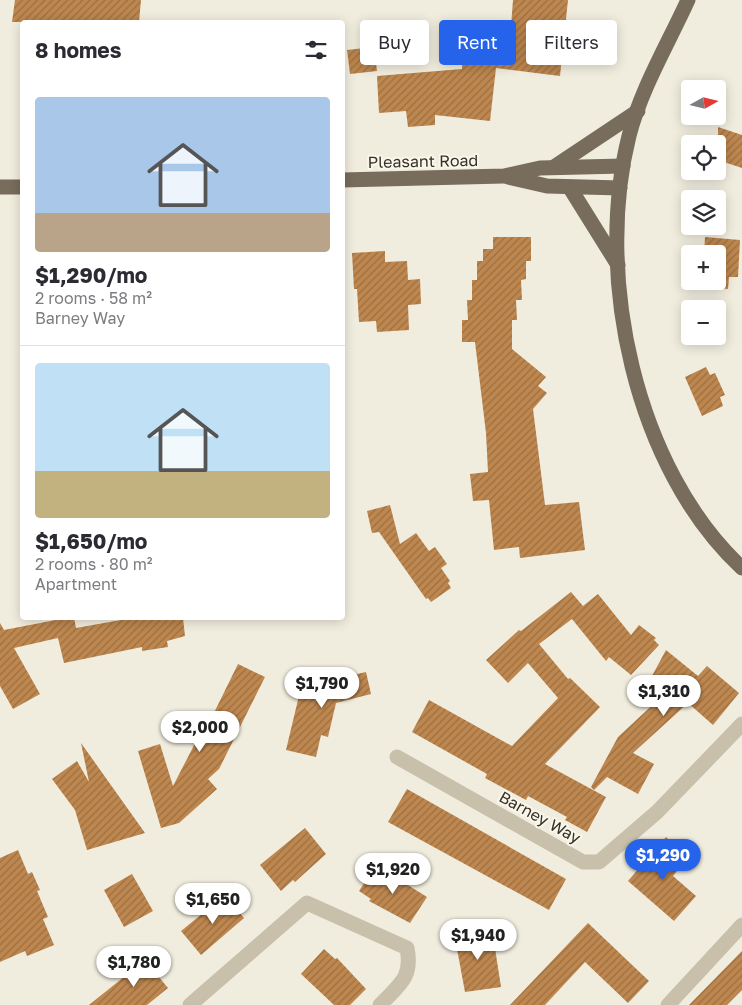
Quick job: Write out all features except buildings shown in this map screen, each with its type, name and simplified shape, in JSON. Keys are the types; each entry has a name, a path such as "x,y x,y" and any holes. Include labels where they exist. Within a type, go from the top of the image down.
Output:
{"main road":[{"path":"688,0 638,111 623,166 620,188 619,267 624,324 630,361 653,434 667,467 687,503 742,568"},
{"path":"553,168 638,111"},
{"name":"Pleasant Road","path":"345,180 504,176 540,168 623,166"},
{"name":"Pleasant Road","path":"504,176 547,186 620,188"},
{"path":"0,187 20,187"},
{"path":"570,188 619,267"}],"street":[{"name":"Barney Way","path":"396,757 583,862 599,862 658,812 742,724"},
{"path":"190,1005 307,904 406,948 409,962 406,978 380,1005"},
{"path":"668,1005 742,925"}]}
